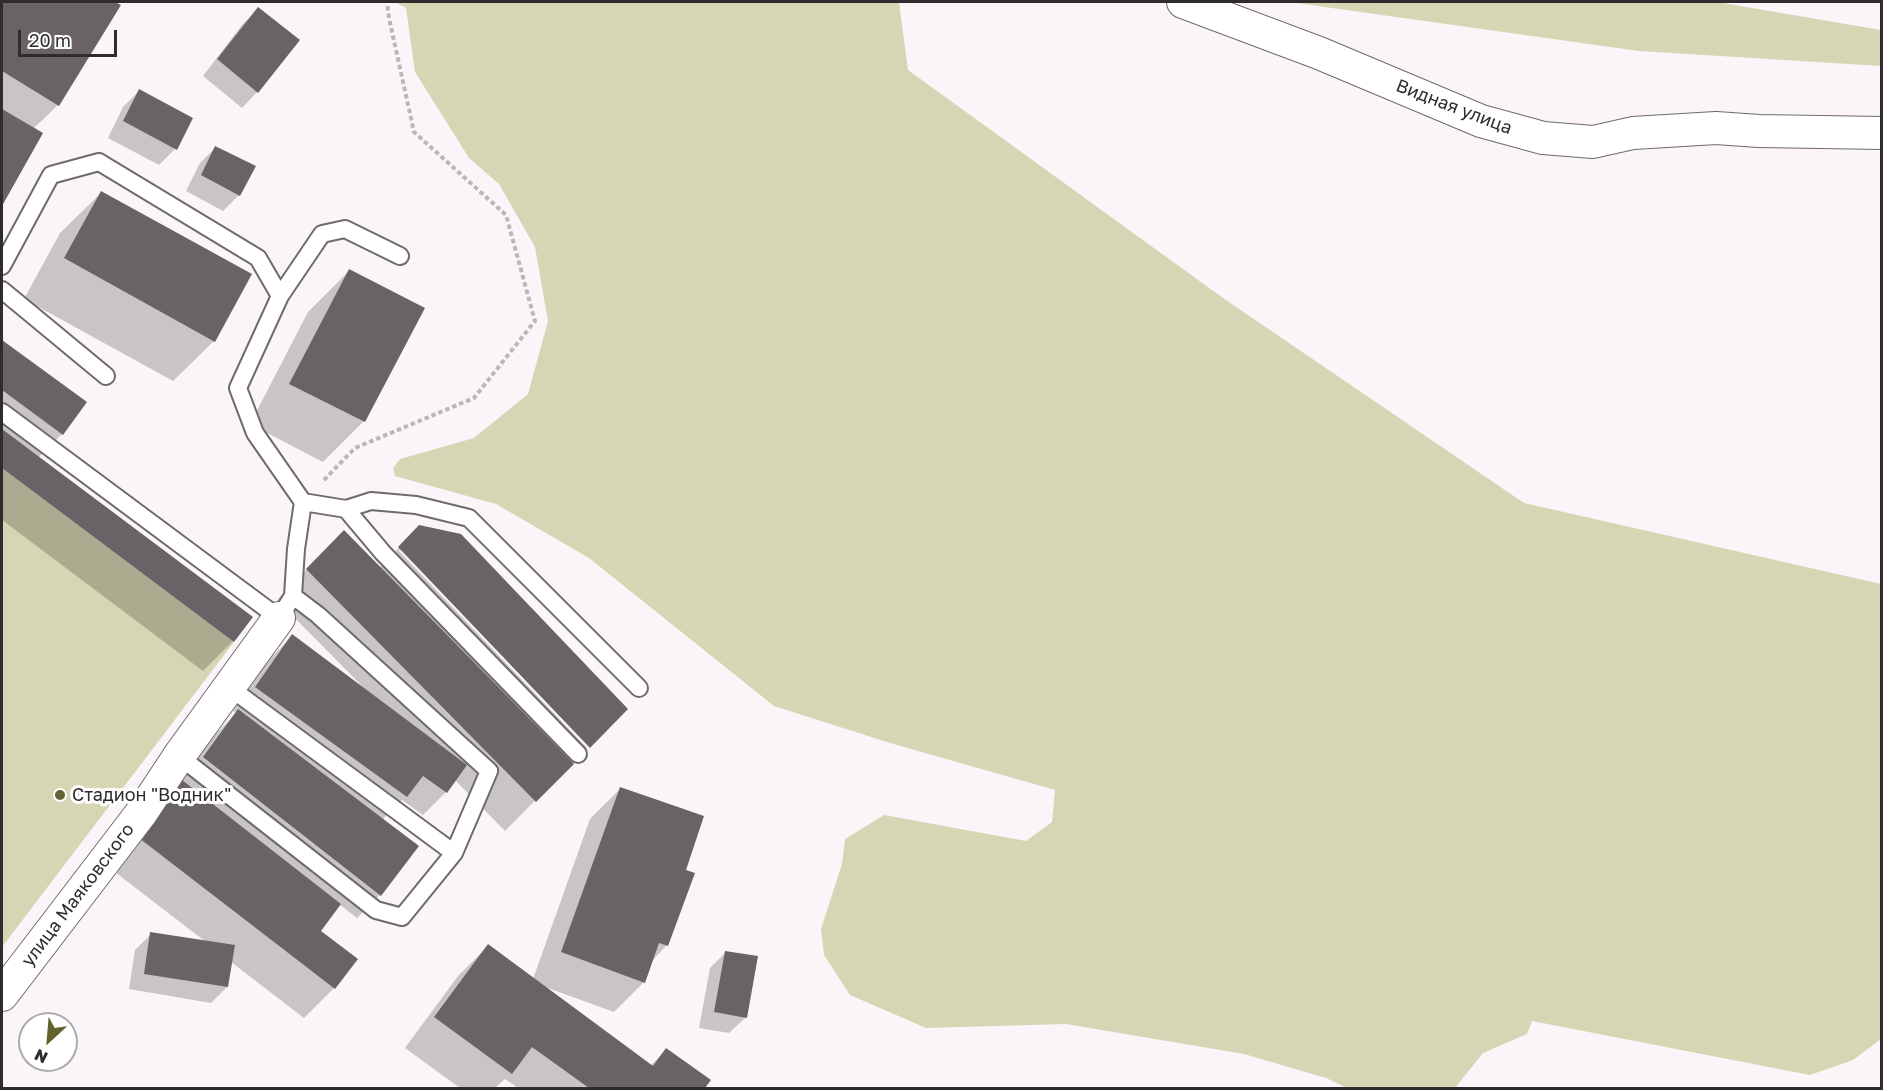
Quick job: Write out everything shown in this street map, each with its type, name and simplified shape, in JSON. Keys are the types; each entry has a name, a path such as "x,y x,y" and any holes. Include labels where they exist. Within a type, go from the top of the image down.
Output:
{"street":[{"name":"Видная улица","path":"1183,2 1319,52 1481,121 1543,138 1593,142 1633,133 1716,128 1759,132 1881,133"},
{"name":"улица Маяковского","path":"2,995 142,812 179,756 286,607"}],"lane":[{"path":"2,266 51,175 99,162 258,258 280,296"},
{"path":"286,607 303,502 255,433 238,388 280,296 322,234 345,230 400,256"},
{"path":"2,290 106,376"},
{"path":"2,412 286,607 318,615 489,771 454,853 402,917 376,910 179,756"},
{"path":"303,502 346,509 371,501 416,505 469,518 639,688"},
{"path":"346,509 383,553 578,754"},
{"path":"229,687 454,853"}],"path":[{"path":"303,502 355,448 474,398 535,321 506,214 414,132 387,2"}],"green space":[{"path":"395,2 899,2 908,70 1223,298 1524,503 1881,584 1881,1039 1853,1060 1810,1075 1532,1021 1527,1034 1483,1053 1455,1088 1347,1088 1326,1078 1244,1054 1066,1024 926,1028 850,995 824,955 821,929 842,864 845,839 884,815 1026,841 1052,822 1055,790 890,743 774,706 589,558 496,504 395,476 393,468 400,459 474,438 528,394 548,321 535,247 499,184 469,158 415,72 406,8"},
{"path":"1289,2 1717,2 1881,30 1881,66 1639,51"},
{"name":"Стадион \"Водник\"","path":"2,468 234,642 2,947"}],"building":[{"path":"2,2 115,2 121,5 59,106 2,71"},
{"path":"258,7 300,40 258,93 217,59"},
{"path":"139,89 193,118 177,150 123,121"},
{"path":"2,109 43,133 2,206"},
{"path":"215,146 256,166 240,196 201,175"},
{"path":"101,191 252,274 215,342 64,258"},
{"path":"349,269 425,308 365,422 289,384"},
{"path":"2,340 87,402 63,435 2,390"},
{"path":"2,429 253,617 234,642 2,468"},
{"path":"419,525 461,534 628,709 590,748 398,547"},
{"path":"344,530 574,764 536,802 306,569"},
{"path":"292,634 467,765 447,793 423,776 407,797 255,687"},
{"path":"238,709 419,846 381,896 203,757"},
{"path":"182,780 341,904 321,931 358,959 335,989 139,838"},
{"path":"620,787 704,816 686,870 695,873 668,946 659,943 645,983 561,952"},
{"path":"150,932 235,945 228,987 144,974"},
{"path":"488,944 653,1066 666,1048 711,1080 705,1088 589,1088 532,1047 512,1074 434,1017"},
{"path":"725,951 758,956 747,1018 714,1012"}],"place":[{"name":"Стадион \"Водник\"","path":"60,795"}]}
